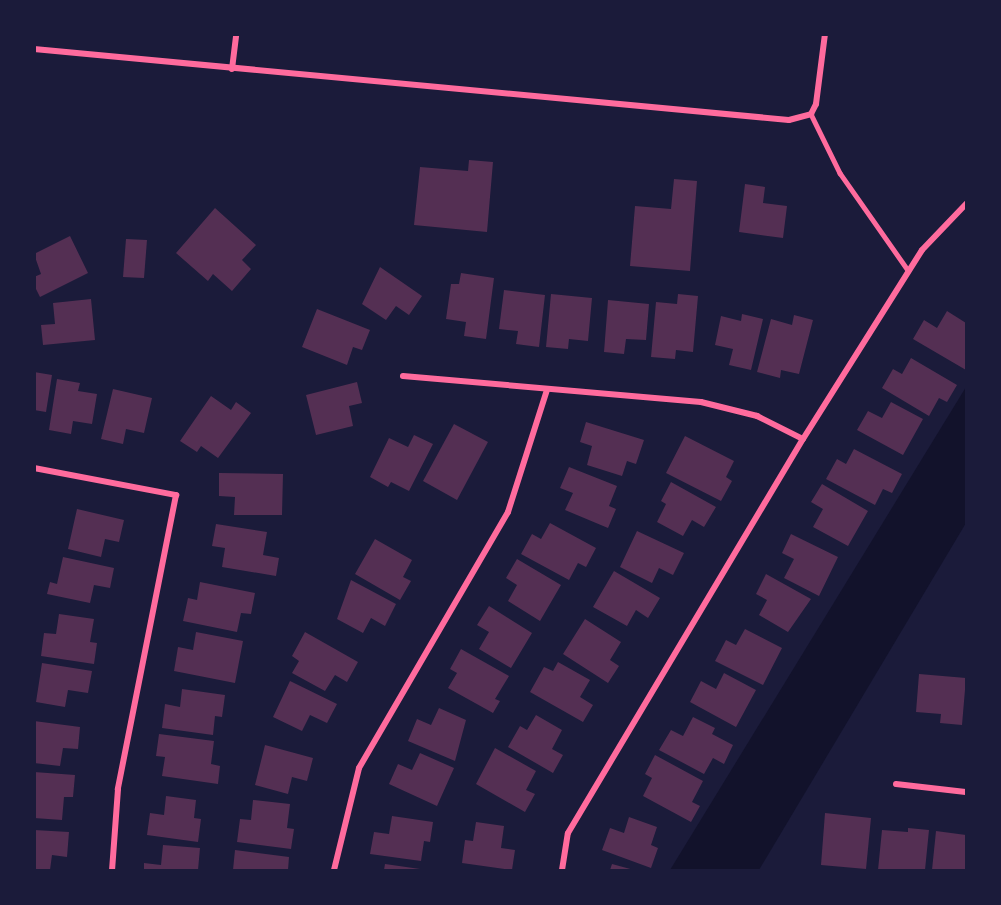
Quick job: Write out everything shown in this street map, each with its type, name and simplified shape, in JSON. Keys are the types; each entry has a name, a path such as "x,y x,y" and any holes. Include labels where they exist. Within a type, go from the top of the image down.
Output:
{"street":[{"path":"232,69 236,34"},
{"path":"34,49 789,120 811,114 818,92 825,34"},
{"path":"562,870 568,833 803,439 908,270 922,250 966,204"},
{"path":"403,376 731,407 803,439"},
{"path":"334,870 359,768 508,512 547,390"},
{"path":"34,468 176,495 118,789 112,870"},
{"path":"896,784 966,792"}],"lane":[{"path":"811,114 840,173 908,270"}],"shaded area":[{"path":"966,387 966,523 759,870 670,870"}],"building":[{"path":"469,160 493,162 487,232 414,225 420,167 468,171"},
{"path":"674,179 697,181 690,271 630,266 635,206 671,209"},
{"path":"745,184 765,187 763,203 787,206 783,238 739,232"},
{"path":"215,208 256,245 242,260 251,269 232,291 213,274 208,281 176,253"},
{"path":"70,236 88,273 40,297 34,285 34,277 41,274 34,254"},
{"path":"126,239 147,240 144,278 123,277"},
{"path":"380,267 422,296 409,315 396,306 386,320 362,304"},
{"path":"461,273 494,278 486,339 464,336 466,322 446,319 451,284 459,284"},
{"path":"504,290 545,295 539,347 516,344 518,331 499,329"},
{"path":"551,294 592,298 588,341 569,339 568,349 546,347"},
{"path":"678,294 698,296 693,352 676,350 675,359 651,357 656,302 677,304"},
{"path":"91,299 95,340 43,345 41,325 55,324 53,303"},
{"path":"608,300 649,304 646,340 626,339 624,354 604,352"},
{"path":"317,309 370,330 362,350 353,347 347,365 302,347"},
{"path":"947,311 966,323 966,370 913,339 924,320 937,328"},
{"path":"742,314 763,319 751,370 729,365 733,349 715,345 721,316 741,321"},
{"path":"794,315 813,320 799,374 781,370 780,378 757,372 771,319 792,325"},
{"path":"911,358 957,385 947,402 939,398 929,416 882,388 893,369 902,374"},
{"path":"34,372 52,375 46,412 34,410"},
{"path":"57,379 80,383 78,391 97,394 92,424 73,421 71,434 49,430"},
{"path":"357,382 362,403 349,406 353,426 316,435 306,395"},
{"path":"113,389 152,398 144,433 126,429 123,444 101,439"},
{"path":"211,396 231,410 236,402 251,413 218,458 201,446 197,452 180,441"},
{"path":"891,402 923,419 903,455 857,430 868,411 882,418"},
{"path":"586,422 644,440 636,464 627,461 622,476 587,465 592,446 580,442"},
{"path":"454,424 488,442 457,500 423,481"},
{"path":"414,435 433,444 409,491 391,482 388,487 370,477 389,438 408,447"},
{"path":"685,436 734,461 726,477 732,481 721,501 666,473"},
{"path":"854,449 902,474 892,493 883,489 875,505 826,479 837,459 846,464"},
{"path":"569,467 617,486 609,506 616,509 608,528 565,510 573,493 560,488"},
{"path":"219,473 283,474 282,515 234,515 235,497 219,496"},
{"path":"671,482 716,507 704,527 692,520 683,536 657,522 666,504 661,501"},
{"path":"822,484 868,511 848,546 813,527 823,509 811,502"},
{"path":"77,509 124,520 119,542 105,539 101,557 68,549"},
{"path":"550,523 596,548 586,567 578,563 569,580 521,554 532,534 541,539"},
{"path":"216,524 267,532 263,555 279,558 276,576 222,567 225,548 212,546"},
{"path":"637,531 684,553 673,575 659,568 652,583 620,567"},
{"path":"791,534 838,557 819,596 784,578 794,559 782,553"},
{"path":"375,539 412,560 403,577 411,581 400,600 355,574"},
{"path":"63,557 114,568 110,588 94,585 90,603 47,594 50,582 57,584"},
{"path":"517,559 561,585 540,621 508,601 517,585 506,578"},
{"path":"614,571 660,598 648,618 636,610 627,626 593,607"},
{"path":"766,574 811,599 788,632 759,615 767,600 756,594"},
{"path":"351,580 396,604 385,626 371,618 363,633 337,619"},
{"path":"200,582 255,593 251,614 241,613 237,632 183,621 188,598 197,600"},
{"path":"489,606 532,633 511,668 479,649 489,632 477,625"},
{"path":"59,614 94,619 90,642 97,643 94,664 41,656 44,633 56,634"},
{"path":"585,619 621,642 610,660 619,666 608,683 563,654"},
{"path":"745,629 782,648 763,685 715,661 726,640 736,645"},
{"path":"196,632 243,641 235,683 174,671 178,647 193,650"},
{"path":"305,632 358,662 347,682 335,675 325,691 292,673 299,661 292,656"},
{"path":"461,649 509,676 495,699 500,701 493,713 448,688 457,673 450,669"},
{"path":"558,662 590,680 580,697 593,705 583,722 530,692 544,667 553,671"},
{"path":"42,663 92,671 88,693 68,690 65,707 36,702"},
{"path":"724,673 756,690 736,727 690,702 701,681 716,689"},
{"path":"919,674 966,678 962,725 940,723 941,714 916,712"},
{"path":"290,681 337,704 327,723 310,715 302,731 273,717"},
{"path":"182,689 225,695 222,717 215,716 213,735 162,728 165,704 180,707"},
{"path":"439,708 466,720 455,761 408,741 417,719 431,725"},
{"path":"536,715 562,730 552,749 563,755 553,773 508,747 520,726 527,730"},
{"path":"693,717 715,728 712,734 733,745 724,764 713,758 704,774 659,750 671,730 683,736"},
{"path":"34,721 80,727 78,749 63,748 60,766 34,763"},
{"path":"159,734 214,741 211,764 220,766 218,784 162,776 165,757 156,756"},
{"path":"265,745 313,758 307,781 292,777 288,794 255,785"},
{"path":"495,748 536,771 526,790 535,794 525,812 476,784"},
{"path":"420,753 454,768 437,806 389,784 398,764 412,770"},
{"path":"655,755 703,781 692,802 700,806 691,822 643,796 652,778 645,774"},
{"path":"34,772 75,775 73,797 64,797 62,820 34,818"},
{"path":"166,796 196,800 194,818 201,819 198,842 147,835 150,813 164,815"},
{"path":"253,800 290,804 287,828 294,829 291,849 237,842 240,819 251,820"},
{"path":"825,813 871,818 866,869 821,865"},
{"path":"392,816 433,822 430,842 424,841 421,861 370,854 374,832 389,834"},
{"path":"629,817 657,827 651,845 658,848 651,868 602,850 610,828 624,833"},
{"path":"476,822 504,826 501,848 515,850 512,870 462,863 465,840 473,841"},
{"path":"908,828 929,830 925,870 878,870 882,830 908,832"},
{"path":"34,830 69,832 67,857 52,855 50,870 34,870"},
{"path":"936,831 966,835 966,870 932,870"},
{"path":"163,845 200,848 198,870 144,870 144,863 161,865"},
{"path":"235,850 289,857 288,870 233,870"},
{"path":"385,864 420,869 420,870 384,870"},
{"path":"612,864 634,870 610,870"}]}
